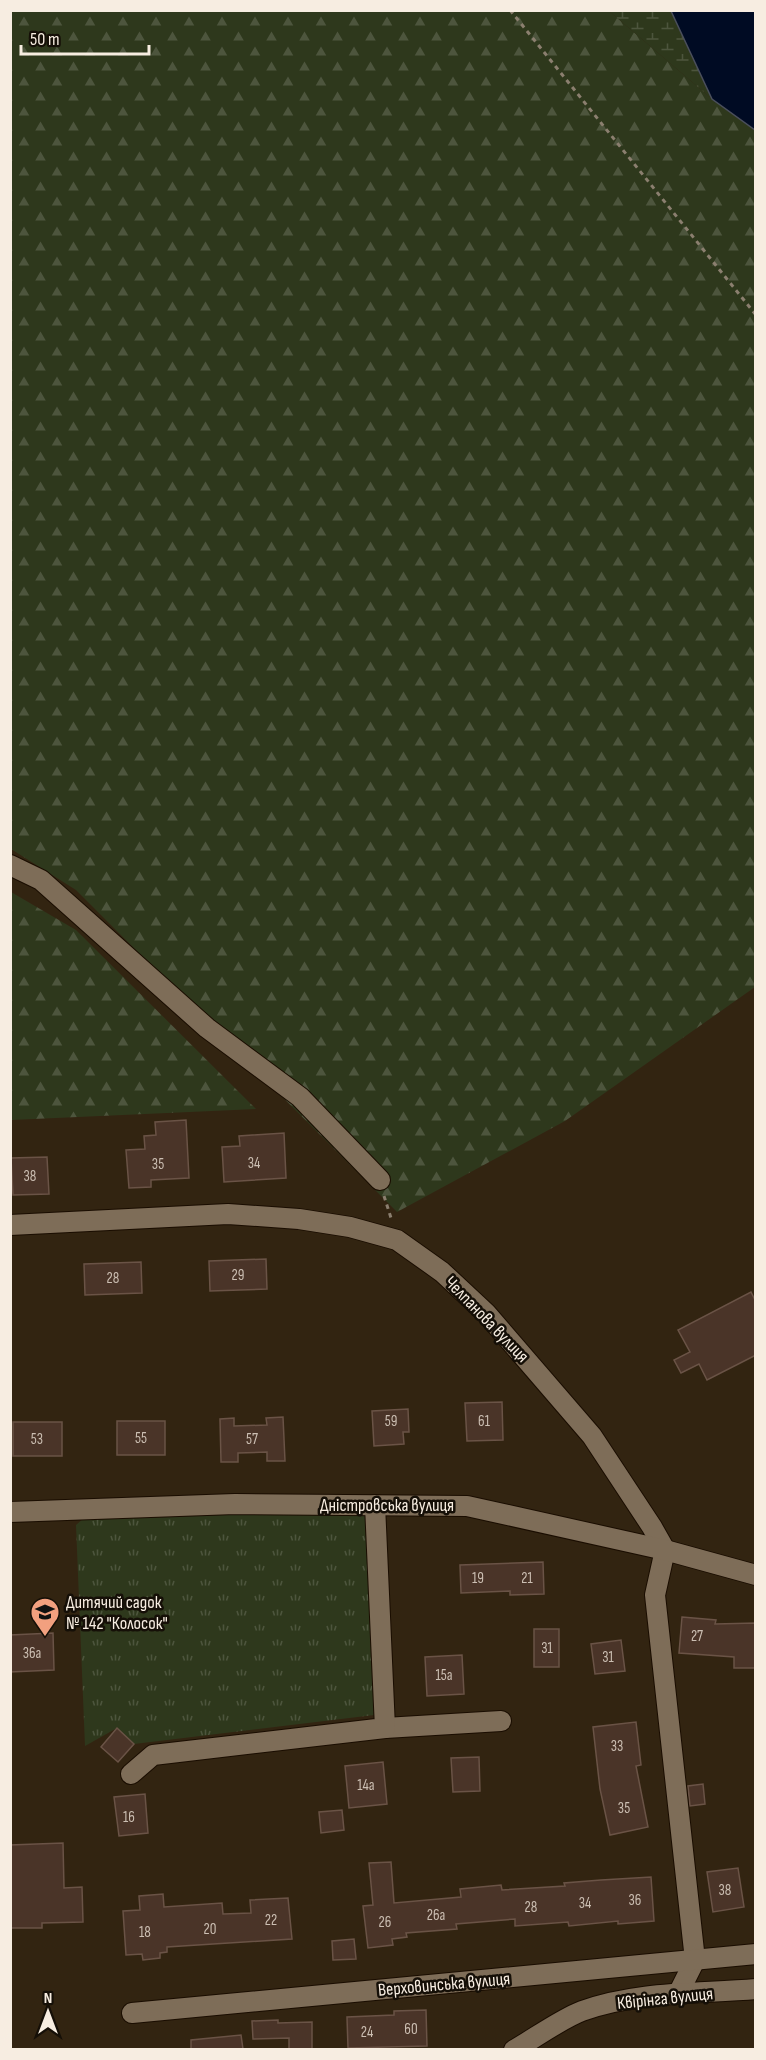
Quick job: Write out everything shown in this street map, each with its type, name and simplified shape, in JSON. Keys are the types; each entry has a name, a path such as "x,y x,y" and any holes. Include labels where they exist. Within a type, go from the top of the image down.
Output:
{"street":[{"path":"10,865 41,880 207,1028 300,1097 380,1180"},
{"name":"Челпанова вулиця","path":"10,1226 228,1214 299,1219 340,1225 397,1240 442,1272 486,1313 592,1436 665,1550"},
{"name":"Дністровська вулиця","path":"10,1512 235,1504 467,1506 665,1550 756,1575"},
{"path":"375,1505 385,1728"},
{"path":"665,1550 655,1595 695,1960 679,1992"},
{"path":"131,1774 153,1755 385,1728 501,1721"},
{"name":"Верховинська вулиця","path":"132,2013 756,1954"},
{"name":"Квірінга вулиця","path":"514,2049 580,2011 621,2000 679,1992 711,1993 756,1989"}],"path":[{"path":"510,10 756,315"},
{"path":"380,1180 397,1240"}],"green space":[{"path":"10,11 609,11 712,99 755,130 755,987 565,1121 397,1212 76,890 11,849"},
{"path":"609,11 671,11 712,99"},
{"path":"11,892 76,930 256,1109 11,1120"},
{"path":"237,1511 365,1512 374,1715 134,1744 117,1728 85,1746 76,1525 84,1518"}],"water":[{"path":"671,11 755,11 755,130 712,99"}],"building":[{"path":"186,1120 189,1178 151,1180 151,1187 129,1188 126,1150 145,1149 144,1136 156,1135 155,1122"},
{"path":"284,1133 286,1178 224,1182 222,1147 240,1146 239,1136"},
{"path":"47,1157 49,1194 13,1195 11,1158"},
{"path":"266,1259 267,1289 210,1291 209,1261"},
{"path":"141,1262 142,1293 85,1295 84,1264"},
{"path":"751,1292 756,1302 756,1355 707,1380 699,1364 681,1373 674,1360 690,1352 678,1330"},
{"path":"502,1402 503,1440 467,1441 465,1403"},
{"path":"408,1409 409,1432 403,1432 404,1444 374,1446 372,1411"},
{"path":"283,1417 285,1461 267,1461 267,1452 238,1453 238,1462 221,1462 220,1419 234,1418 234,1426 267,1425 266,1418"},
{"path":"117,1421 165,1421 165,1455 117,1455"},
{"path":"13,1422 62,1422 62,1456 13,1456"},
{"path":"543,1562 544,1594 510,1595 510,1591 461,1593 460,1565"},
{"path":"682,1617 716,1620 715,1624 756,1623 756,1668 734,1668 734,1657 679,1653"},
{"path":"534,1629 559,1629 559,1667 534,1667"},
{"path":"53,1633 54,1670 10,1672 10,1635"},
{"path":"621,1640 625,1671 595,1674 591,1644"},
{"path":"462,1655 464,1694 427,1696 425,1657"},
{"path":"636,1722 641,1765 636,1766 648,1827 610,1835 600,1789 593,1727"},
{"path":"117,1728 134,1744 118,1762 101,1747"},
{"path":"479,1757 480,1791 453,1792 451,1758"},
{"path":"383,1762 387,1804 349,1808 345,1766"},
{"path":"703,1784 705,1804 690,1806 688,1786"},
{"path":"145,1794 148,1833 119,1836 114,1797"},
{"path":"342,1810 344,1830 321,1833 319,1812"},
{"path":"63,1843 64,1888 82,1887 83,1922 42,1923 42,1928 11,1928 10,1845"},
{"path":"391,1862 394,1903 461,1897 460,1889 501,1885 502,1890 651,1877 654,1921 618,1924 618,1921 569,1926 568,1922 515,1926 515,1919 456,1924 457,1929 406,1933 407,1937 392,1939 393,1945 368,1948 363,1906 373,1905 369,1863"},
{"path":"738,1868 744,1907 713,1912 707,1872"},
{"path":"163,1894 164,1907 222,1903 223,1914 251,1913 250,1900 288,1898 292,1939 167,1947 167,1952 160,1953 160,1958 143,1960 142,1954 126,1955 123,1911 140,1910 139,1896"},
{"path":"354,1939 356,1959 333,1960 332,1941"},
{"path":"426,2010 427,2046 348,2048 347,2017 394,2015 394,2011"},
{"path":"278,2020 278,2023 312,2022 312,2049 289,2049 289,2038 253,2039 252,2021"},
{"path":"241,2035 243,2049 191,2049 191,2040"}],"place":[{"name":"Дитячий садок № 142 \"Колосок\"","path":"45,1638"}]}
